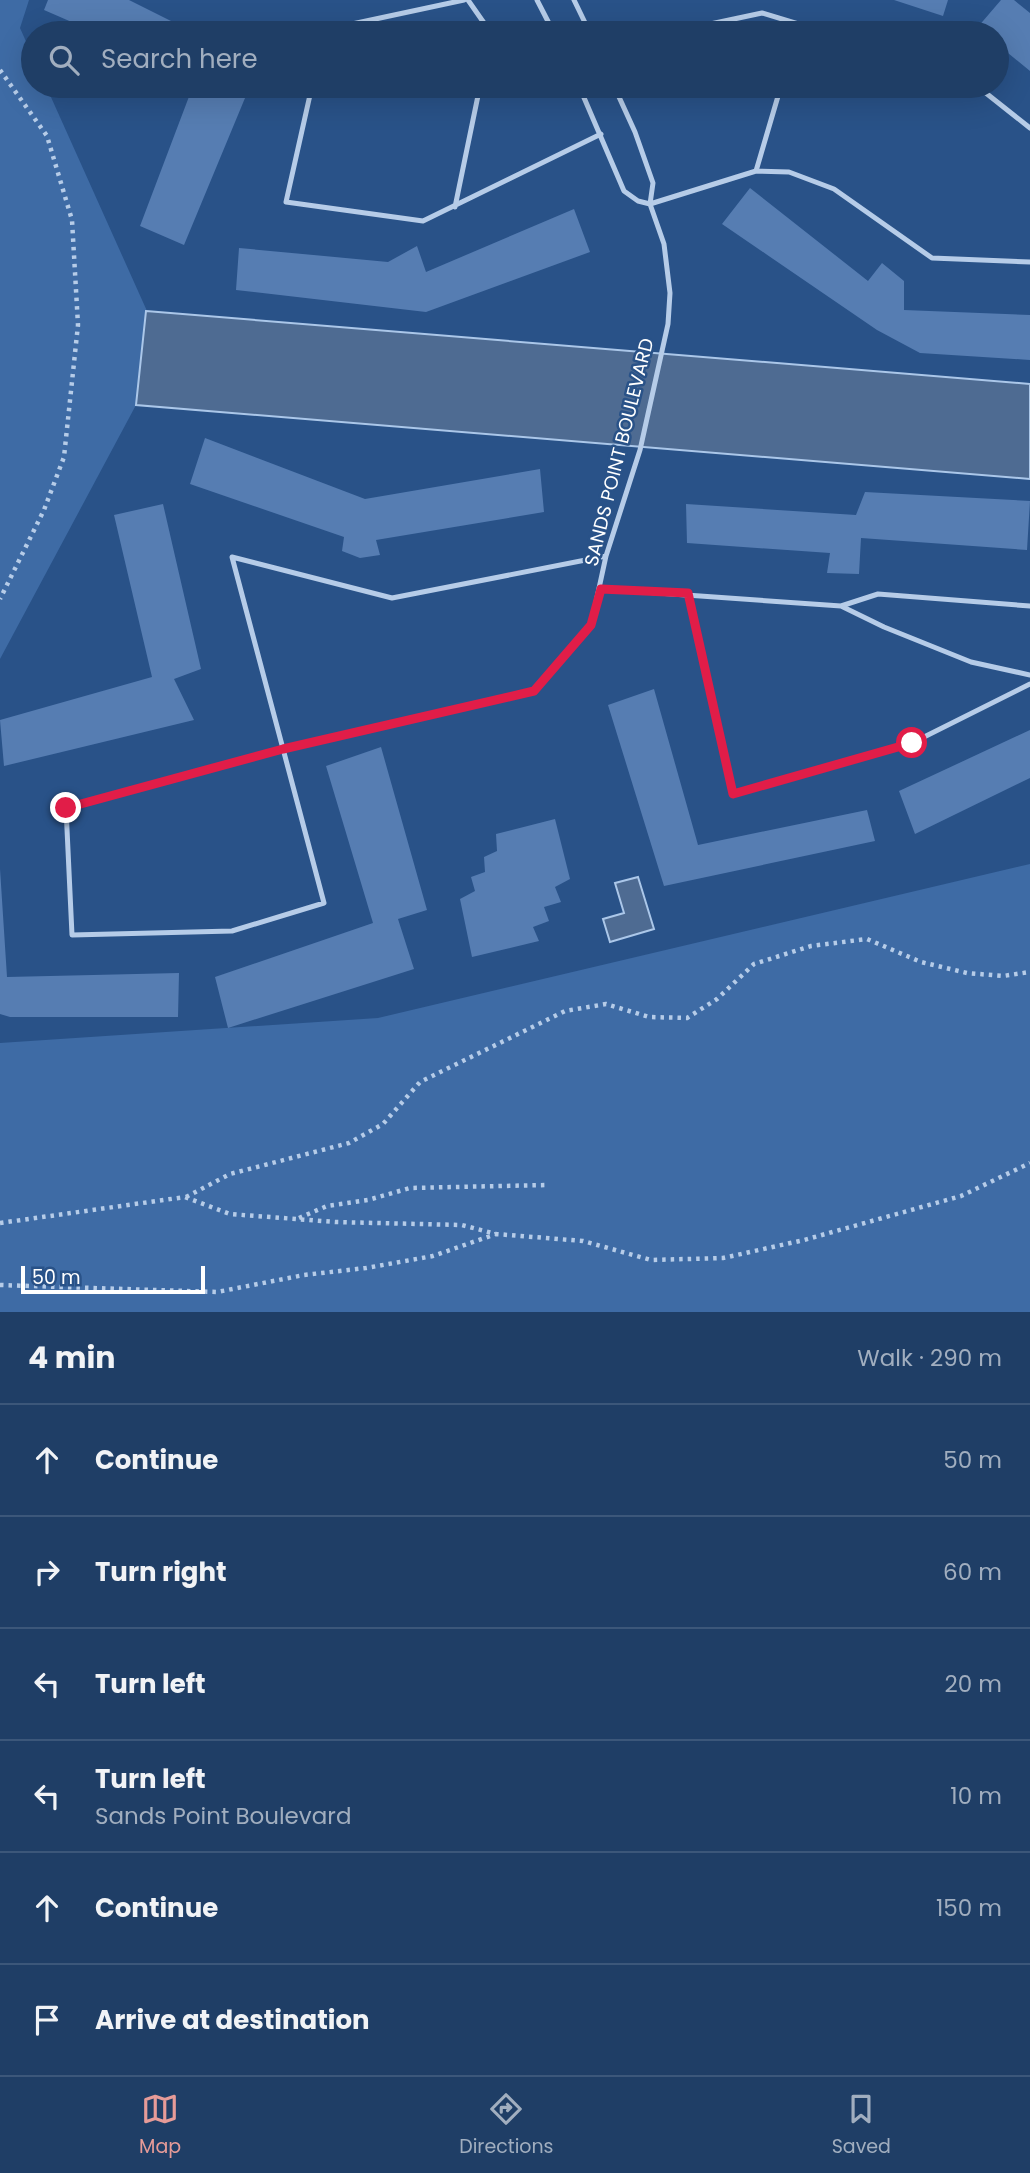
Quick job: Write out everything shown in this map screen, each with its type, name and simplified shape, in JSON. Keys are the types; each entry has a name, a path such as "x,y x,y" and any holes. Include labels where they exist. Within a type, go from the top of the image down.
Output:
{"lane":[{"path":"367,21 466,0 482,21"},
{"path":"537,0 548,21"},
{"path":"574,0 584,21"},
{"path":"724,21 762,13 787,21"},
{"path":"309,98 286,202 423,221 601,134"},
{"path":"455,207 478,98"},
{"path":"584,98 624,191 638,201 650,204 756,171 789,172 834,189 932,258 1030,262"},
{"name":"SANDS POINT BOULEVARD","path":"283,749 534,691 591,625 601,589 606,556 640,450 668,324 670,293 664,244 650,204 653,183 619,98"},
{"path":"756,171 777,98"},
{"path":"992,98 1030,128"},
{"path":"283,749 66,808 72,935 232,931 324,903 232,557 392,598 606,556"},
{"path":"601,589 688,593 841,606 884,627 971,662 1030,675"},
{"path":"688,593 733,794 912,743 1030,684"},
{"path":"841,606 878,594 1030,606"}],"path":[{"path":"0,70 47,136 72,220 78,325 64,457 44,510 0,599"},
{"path":"0,1223 185,1197 230,1174 349,1143 383,1124 420,1082 565,1011 606,1004 649,1017 687,1018 717,999 754,964 811,946 867,939 921,962 967,972 1003,976 1030,972"},
{"path":"185,1197 230,1214 372,1224 462,1224 496,1234 583,1241 651,1260 723,1258 804,1240 961,1195 1030,1163"},
{"path":"299,1218 327,1206 368,1200 410,1188 547,1185"},
{"path":"0,1285 217,1292 304,1275 366,1268 433,1256 496,1234"}],"shaded area":[{"path":"0,0 29,0 20,28 21,98 51,98 147,311 1030,384 1030,479 136,405 0,659"},
{"path":"146,311 1030,384 1030,479 136,405"},
{"path":"1030,864 1030,1312 0,1312 0,1043 378,1018"},
{"path":"638,877 654,929 610,942 603,919 624,913 615,883"}],"building":[{"path":"48,0 129,0 171,21 69,21 44,10"},
{"path":"894,0 948,0 943,16"},
{"path":"1001,0 1014,0 1030,13 1030,71 1009,54 1009,21 983,21"},
{"path":"188,98 245,98 184,245 140,226"},
{"path":"750,188 868,281 882,263 904,281 904,310 1030,315 1030,360 920,353 877,330 722,224"},
{"path":"574,209 590,252 426,312 236,290 239,248 388,262 417,246 426,272"},
{"path":"205,438 365,499 540,469 544,512 376,540 380,555 360,558 342,551 344,537 190,484"},
{"path":"865,492 1030,501 1027,550 861,538 859,574 827,573 830,553 687,543 686,504 856,515"},
{"path":"163,504 201,669 174,679 194,720 4,766 0,720 152,677 114,515"},
{"path":"654,689 698,845 867,810 875,841 664,886 608,705"},
{"path":"1030,730 1030,778 915,834 899,791"},
{"path":"381,747 427,910 398,919 414,969 228,1028 215,977 373,923 326,766"},
{"path":"555,819 570,879 555,887 561,902 544,907 549,921 533,927 539,941 472,957 460,899 475,891 471,877 485,872 484,857 497,851 496,834"},
{"path":"0,869 7,977 179,973 178,1017 10,1017 0,1014"}],"route":[{"path":"66,808 283,749 534,691 591,625 601,589 688,593 733,794 912,743"}]}
